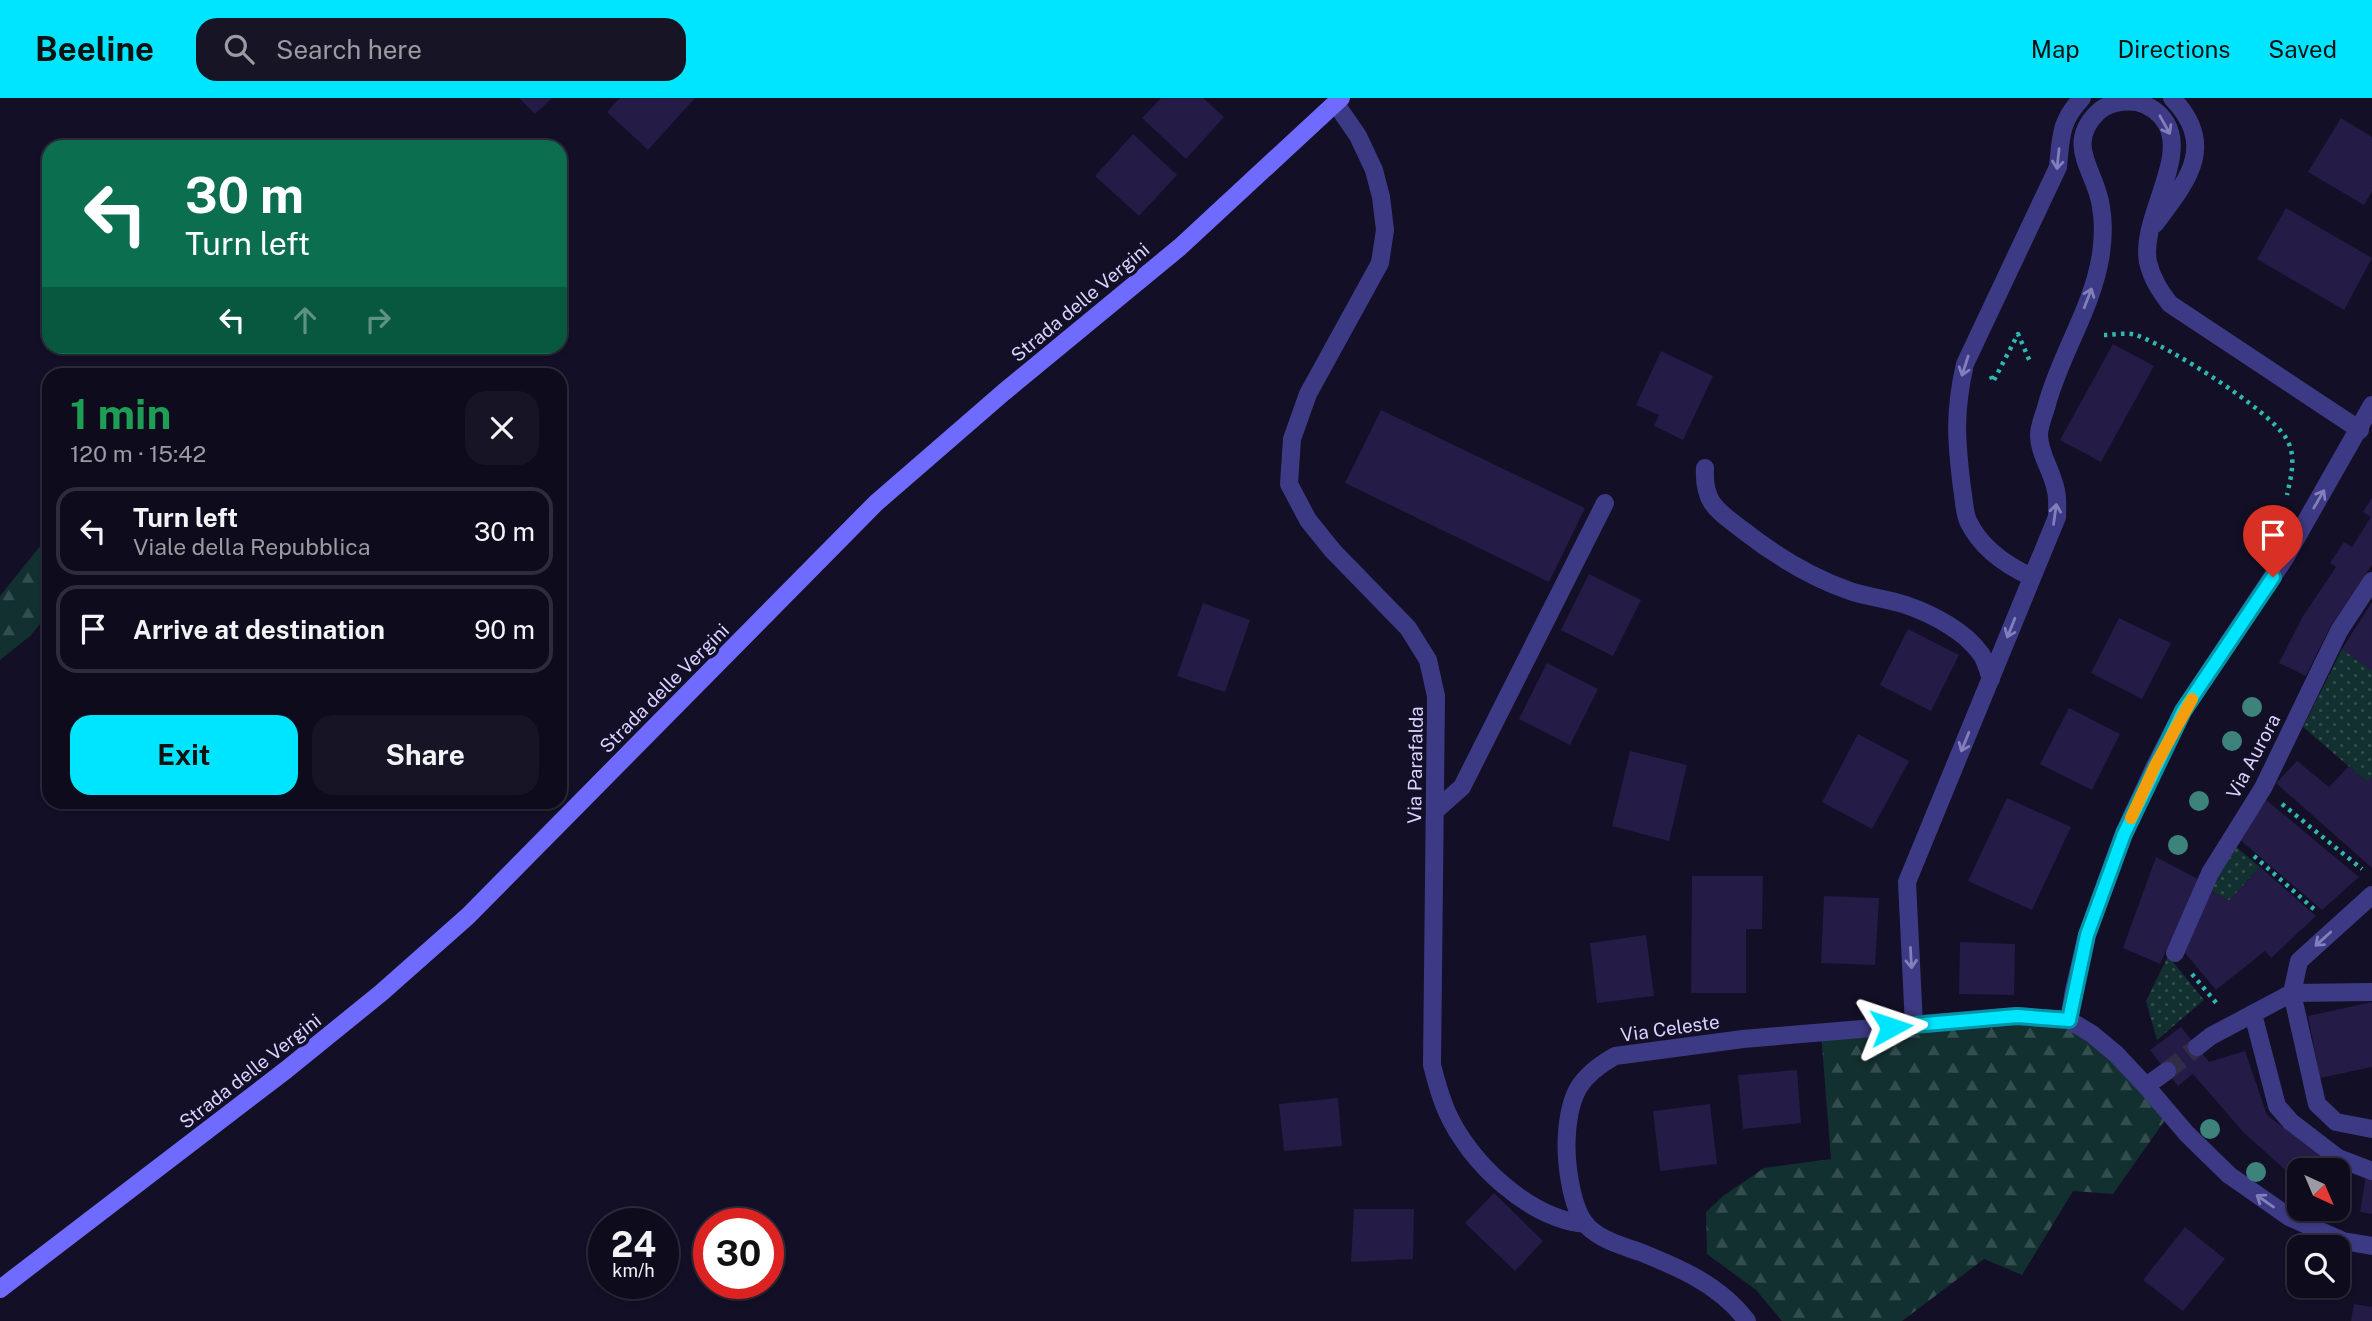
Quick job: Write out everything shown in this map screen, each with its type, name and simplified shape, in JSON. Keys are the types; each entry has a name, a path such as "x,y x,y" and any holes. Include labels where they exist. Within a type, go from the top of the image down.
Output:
{"main road":[{"name":"Strada delle Vergini","path":"0,1289 286,1070 381,993 468,916 876,503 1014,384 1180,247 1339,101"}],"street":[{"path":"2032,577 2011,568 1994,554 1978,538 1966,518 1956,440 1957,396 1965,364 2059,167 2059,139 2063,125 2072,108 2082,98"},
{"path":"2149,232 2189,178 2193,166 2195,139 2191,125 2183,109 2172,98"},
{"name":"Via Parafalda","path":"1339,101 1374,170 1385,230 1380,263 1308,394 1292,439 1289,484 1333,551 1408,628 1427,660 1436,695 1432,1065 1439,1092 1462,1139 1480,1163 1504,1186 1543,1211 1573,1223 1586,1224"},
{"path":"1914,1025 1908,882 2057,517 2056,490 2039,434 2053,383 2098,273 2103,238 2101,204 2082,154 2082,142 2091,120 2100,110 2125,101 2148,106 2166,122 2171,134 2171,159 2149,232 2148,260 2155,283 2170,304 2360,430"},
{"path":"2372,405 2285,558 2183,711 2155,766 2124,834 2087,935 2069,1020 2092,1034 2116,1054 2187,1134 2229,1175 2289,1217 2343,1241 2372,1246"},
{"path":"1705,468 1704,486 1713,508 1774,554 1811,575 1851,592 1906,605 1933,617 1961,635 1982,655 1991,679"},
{"path":"1435,811 1462,787 1605,503"},
{"name":"Via Aurora","path":"2175,953 2210,873 2263,788 2339,631 2372,581"},
{"path":"2372,895 2299,961 2292,993 2317,1104 2336,1122 2372,1129"},
{"path":"2197,1047 2211,1036 2292,993 2372,992"},
{"path":"2253,1014 2277,1106 2291,1122 2338,1158 2372,1171"},
{"name":"Via Celeste","path":"1586,1224 1571,1185 1566,1136 1574,1093 1583,1079 1615,1056 1743,1039 2017,1016 2069,1020"},
{"path":"2146,1086 2167,1071"},
{"path":"1586,1224 1598,1235 1678,1267 1703,1282 1725,1298 1747,1321"}],"path":[{"path":"1978,335 1993,382 2018,334 2036,375 2053,383"},
{"path":"2068,348 2099,335 2134,334 2186,360 2269,418 2287,439 2294,466 2286,498"},
{"path":"2263,788 2372,878"},
{"path":"2232,837 2336,928"}],"green space":[{"path":"42,544 42,621 30,636 0,660 0,596"},
{"path":"2342,649 2372,670 2372,778 2367,782 2303,727"},
{"path":"2235,846 2260,867 2229,901 2211,891 2217,874"},
{"path":"2168,956 2204,1000 2157,1040 2146,1001"},
{"path":"2069,1020 2170,1113 2113,1194 2073,1191 2022,1275 1984,1259 1902,1321 1782,1321 1756,1290 1707,1254 1706,1212 1723,1196 1764,1168 1831,1159 1821,1033"}],"building":[{"path":"519,98 552,98 535,114"},
{"path":"620,98 695,98 648,150 607,112"},
{"path":"1161,98 1203,98 1224,117 1186,159 1142,118"},
{"path":"2341,118 2372,137 2372,191 2364,205 2308,172"},
{"path":"1133,134 1177,175 1139,216 1095,176"},
{"path":"2286,208 2372,258 2344,310 2257,259"},
{"path":"2113,344 2154,366 2101,462 2060,440"},
{"path":"1661,351 1713,376 1683,440 1654,426 1659,415 1636,405"},
{"path":"1381,410 1585,508 1549,582 1345,483"},
{"path":"2372,498 2372,565 2329,629 2306,676 2279,663 2303,616 2336,567 2330,563 2344,542 2352,547 2371,517 2363,512"},
{"path":"1589,574 1641,600 1613,656 1561,630"},
{"path":"2372,602 2372,670 2342,649"},
{"path":"1203,603 1250,620 1225,692 1177,676"},
{"path":"2119,618 2171,643 2142,699 2091,673"},
{"path":"1908,629 1959,655 1931,711 1880,685"},
{"path":"1547,663 1598,689 1570,745 1519,719"},
{"path":"2069,708 2120,734 2092,790 2040,764"},
{"path":"1858,734 1909,761 1872,829 1822,802"},
{"path":"1630,751 1687,765 1669,841 1612,826"},
{"path":"2297,761 2329,787 2349,766 2367,782 2372,778 2372,868 2276,783"},
{"path":"2007,798 2071,827 2032,910 1968,881"},
{"path":"2265,799 2359,877 2322,910 2239,839"},
{"path":"2156,857 2198,879 2160,964 2123,948"},
{"path":"2260,867 2316,916 2271,958 2265,951 2216,990 2185,953 2211,891 2229,901"},
{"path":"1692,876 1763,876 1762,929 1746,929 1746,993 1691,993"},
{"path":"1824,896 1879,898 1875,965 1821,963"},
{"path":"1646,935 1654,996 1597,1003 1590,943"},
{"path":"1960,942 2015,944 2014,995 1959,994"},
{"path":"2372,1002 2372,1067 2320,1078 2308,1016"},
{"path":"2181,1027 2209,1062 2245,1051 2267,1115 2323,1158 2287,1158 2287,1171 2244,1133 2193,1074 2178,1086 2150,1050"},
{"path":"1797,1070 1801,1123 1743,1129 1738,1075"},
{"path":"1338,1098 1342,1146 1284,1151 1279,1104"},
{"path":"1710,1104 1717,1164 1660,1171 1653,1111"},
{"path":"2366,1176 2372,1177 2372,1214 2360,1212"},
{"path":"1494,1193 1543,1241 1515,1271 1465,1223"},
{"path":"1354,1209 1414,1209 1413,1259 1351,1262"},
{"path":"2185,1227 2225,1259 2183,1311 2143,1280"},
{"path":"2354,1304 2372,1307 2372,1321 2351,1321"}],"tunnel":[{"path":"2167,1071 2197,1047"}],"slow traffic":[{"path":"2131,818 2183,711 2192,699"}],"route":[{"path":"1891,1027 2017,1016 2069,1020 2087,935 2124,834 2155,766 2183,711 2273,577"}]}
